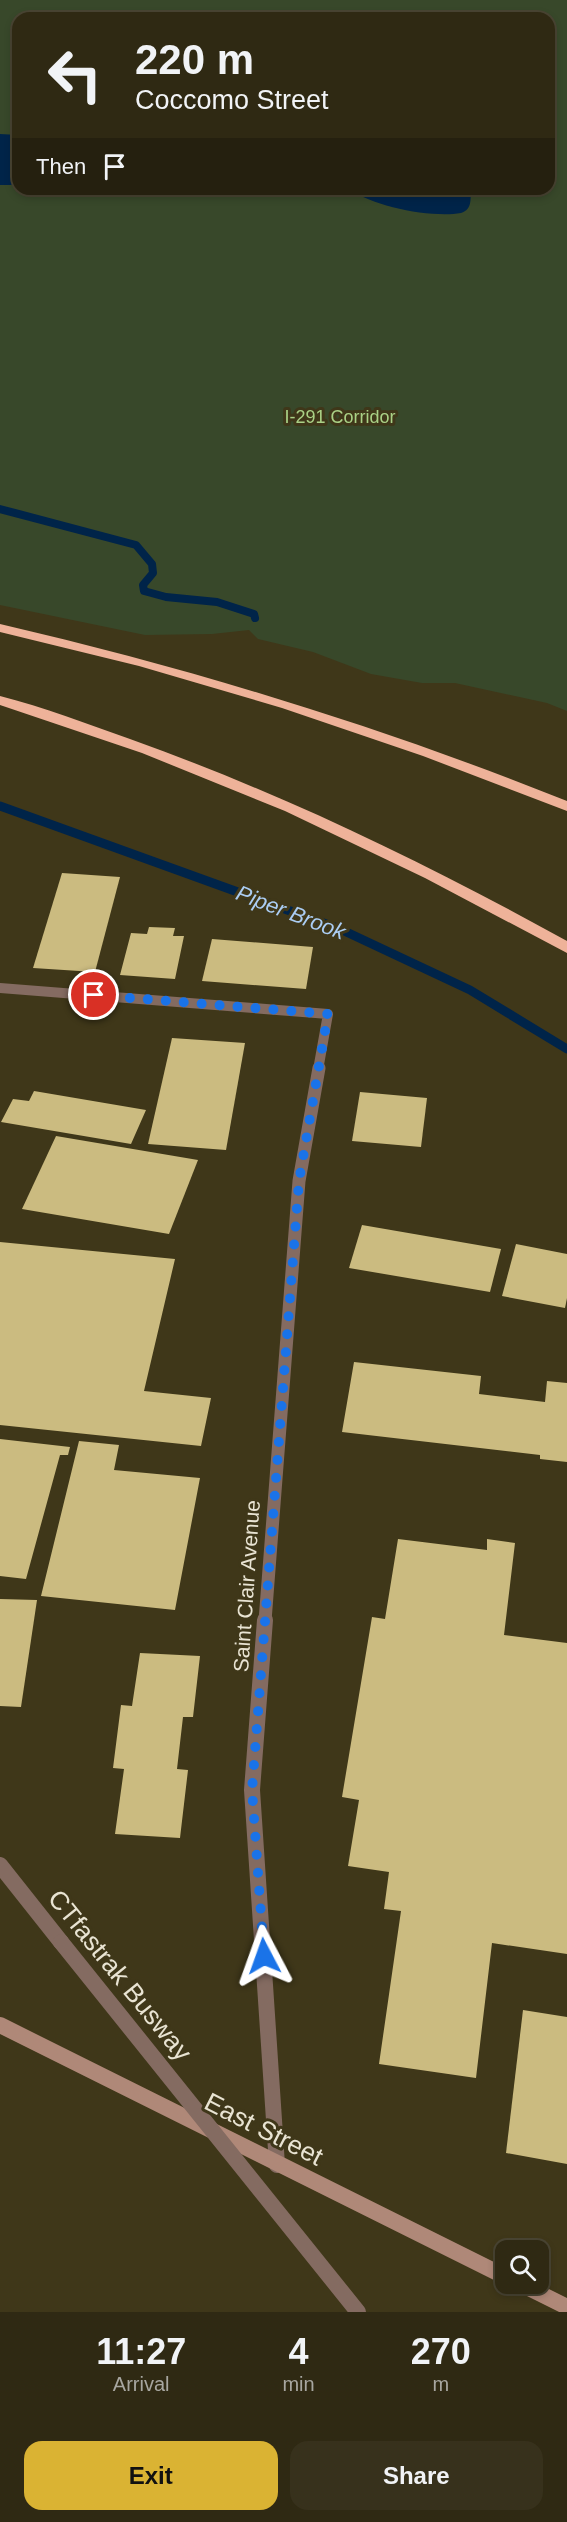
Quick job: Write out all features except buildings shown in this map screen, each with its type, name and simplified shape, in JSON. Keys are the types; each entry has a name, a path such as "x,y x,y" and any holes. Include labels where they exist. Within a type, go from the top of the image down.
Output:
{"highway":[{"path":"0,628 153,666 294,708 414,748 567,806"},
{"path":"0,700 120,740 272,800 412,865 567,948"}],"main road":[{"name":"East Street","path":"0,2025 495,2272"},
{"path":"541,2294 567,2307"}],"street":[{"name":"Saint Clair Avenue","path":"0,988 328,1014 299,1181 252,1790 277,2164"},
{"name":"CTfastrak Busway","path":"0,1865 358,2312"}],"green space":[{"name":"I-291 Corridor","path":"0,0 567,0 567,711 547,703 455,683 422,683 371,674 313,652 258,639 249,630 212,634 145,635 0,605"}],"water":[{"path":"0,134 12,135 12,185 0,185"},
{"path":"360,195 471,195 469,206 465,211 449,214 403,210"}],"waterway":[{"path":"0,509 136,545 152,564 153,573 143,585 144,591 166,597 217,602 254,614 255,618"},
{"name":"Piper Brook","path":"0,806 340,929 470,990 567,1049"}],"route":[{"path":"94,995 328,1014 299,1181 252,1790 264,1956"}]}
